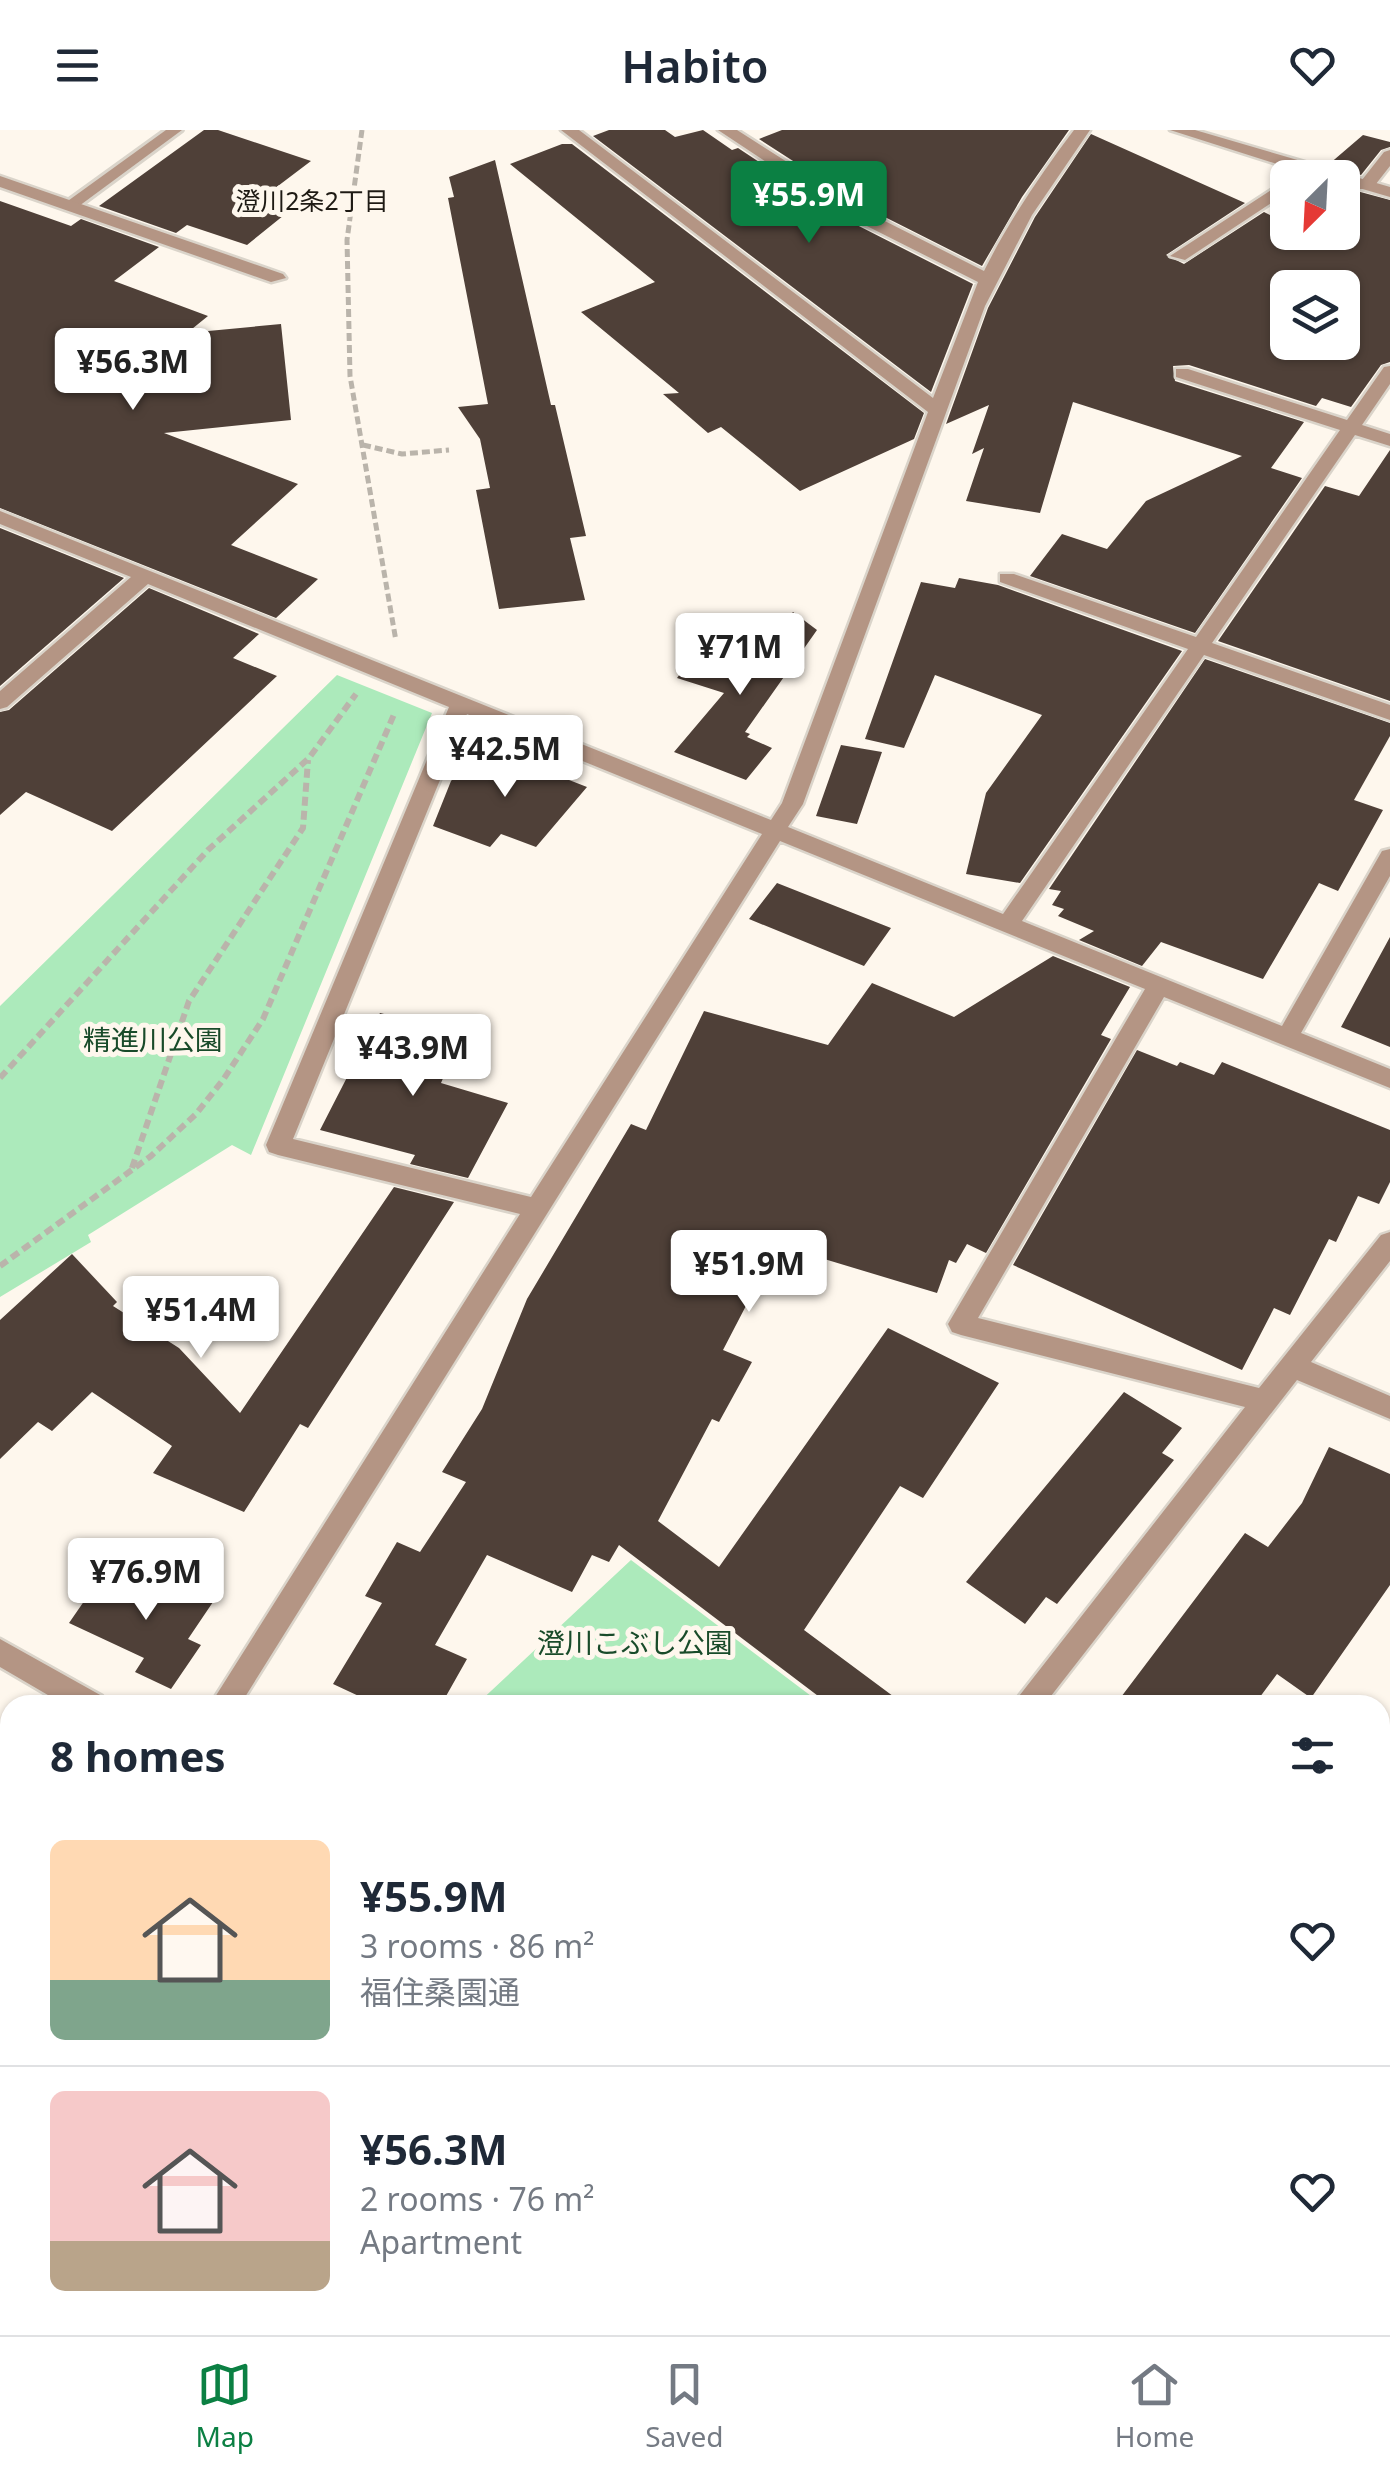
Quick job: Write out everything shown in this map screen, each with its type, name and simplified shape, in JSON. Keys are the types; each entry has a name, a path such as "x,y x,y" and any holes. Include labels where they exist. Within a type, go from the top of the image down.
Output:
{"street":[{"path":"569,130 937,410"},
{"path":"726,130 855,213 988,280"},
{"path":"230,1695 792,804 988,280 1043,180 1082,130"},
{"path":"1178,130 1270,161"},
{"path":"1366,185 1390,154"},
{"path":"0,181 277,278"},
{"path":"1360,183 1390,192"},
{"path":"1179,256 1270,196"},
{"path":"1008,924 1390,371"},
{"path":"1182,373 1390,440"},
{"path":"0,517 1390,1079"},
{"path":"0,702 144,576"},
{"path":"1007,578 1390,714"},
{"path":"461,704 278,1145 536,1208"},
{"path":"1288,1037 1380,896 1390,857"},
{"path":"1159,985 962,1324 1264,1401"},
{"path":"1034,1695 1390,1242"},
{"path":"1293,1366 1390,1408"},
{"path":"0,1652 75,1695"}],"lane":[{"path":"70,206 176,130"}],"path":[{"path":"0,1266 132,1169 197,1113 263,1019 398,704 400,678 350,376 348,240 362,130"},
{"path":"362,445 402,454 450,450"},
{"path":"0,1078 208,850 308,758 374,669"},
{"path":"132,1169 189,1002 303,828 308,758"}],"green space":[{"name":"精進川公園","path":"337,675 432,713 251,1155 232,1145 88,1235 91,1242 0,1297 0,1006"},
{"name":"澄川こぶし公園","path":"631,1560 810,1695 487,1695"}],"building":[{"path":"204,130 218,130 311,161 274,189 304,199 247,245 187,225 176,233 99,206"},
{"path":"609,130 665,130 675,137 703,130 732,150 738,148 847,220 973,284 931,392 593,136"},
{"path":"782,130 1069,130 1022,197 982,266 863,206 759,139"},
{"path":"1091,134 1245,203 1166,255 1184,264 1264,212 1270,215 1270,250 1360,250 1360,192 1390,200 1390,362 1381,365 1351,407 1322,398 1316,406 1189,365 1173,366 1175,381 1304,422 1271,468 1302,478 1195,633 1030,576 1062,534 1107,549 1146,501 1242,456 1073,402 1040,513 966,501 984,448 972,454 989,405 946,424 988,308 1035,217"},
{"path":"1363,135 1390,142 1390,147 1381,150 1361,175 1360,160 1334,160"},
{"path":"562,144 572,144 924,413 914,439 800,491 721,427 708,433 663,394 679,393 581,312 655,282 510,164"},
{"path":"495,160 551,405 555,405 586,536 570,538 585,600 499,609 476,490 490,488 480,439 458,407 488,404 448,198 454,197 449,177"},
{"path":"0,201 71,226 81,219 159,247 114,281 208,316 187,333 281,324 291,420 164,433 298,484 231,545 318,579 276,618 0,508"},
{"path":"1390,450 1390,701 1218,641 1325,486 1359,496"},
{"path":"0,528 124,578 0,686"},
{"path":"959,578 998,585 1182,651 1020,883 966,874 986,793 1042,715 935,675 904,748 865,739 921,582 955,588"},
{"path":"149,588 259,634 233,658 277,676 112,831 26,792 0,815 0,712 9,710"},
{"path":"793,612 817,630 745,732 750,734 747,737 772,748 746,780 674,752 724,693 677,678 703,643 753,660"},
{"path":"1205,659 1390,723 1390,736 1354,800 1383,810 1338,891 1319,883 1263,979 1161,942 1142,966 1079,940 1094,931 1058,916 1064,909 1052,905 1061,891 1049,889"},
{"path":"841,745 882,752 857,824 816,816"},
{"path":"482,746 587,787 536,847 501,834 490,847 433,826 451,781"},
{"path":"777,883 891,928 864,966 749,919"},
{"path":"1390,937 1390,1047 1341,1027"},
{"path":"1053,956 1130,987 1101,1035 1111,1039 986,1253 967,1244 956,1263 949,1260 937,1293 801,1252 785,1282 763,1273 723,1350 752,1362 719,1422 712,1419 658,1521 719,1567 888,1328 999,1383 923,1498 900,1486 804,1630 892,1695 817,1695 619,1545 609,1562 592,1555 572,1592 487,1555 435,1645 467,1659 447,1695 357,1695 333,1684 382,1603 365,1596 397,1542 420,1552 466,1482 442,1472 482,1409 527,1299 631,1124 646,1130 704,1011 828,1045 872,983 954,1017"},
{"path":"380,1013 461,1033 440,1075 444,1076 441,1083 508,1103 468,1178 410,1164 415,1155 320,1130"},
{"path":"1137,1050 1214,1075 1222,1062 1390,1130 1390,1182 1379,1204 1358,1196 1336,1242 1329,1239 1290,1315 1274,1308 1242,1370 1013,1265"},
{"path":"394,1187 454,1202 308,1428 300,1424 244,1512 153,1473 172,1446 92,1392 52,1431 38,1422 0,1459 0,1320 72,1254 117,1302 113,1306 179,1348 240,1413"},
{"path":"1124,1392 1182,1428 1162,1453 1174,1460 1057,1604 1046,1597 1025,1624 966,1582"},
{"path":"1329,1447 1390,1474 1390,1585 1313,1695 1307,1695 1277,1674 1261,1695 1123,1695 1245,1533 1268,1547 1302,1503"},
{"path":"107,1568 167,1596 177,1582 215,1599 188,1639 201,1645 171,1689 135,1672 144,1658 69,1623"}],"district":[{"name":"澄川2条2丁目","path":"312,200"}]}
